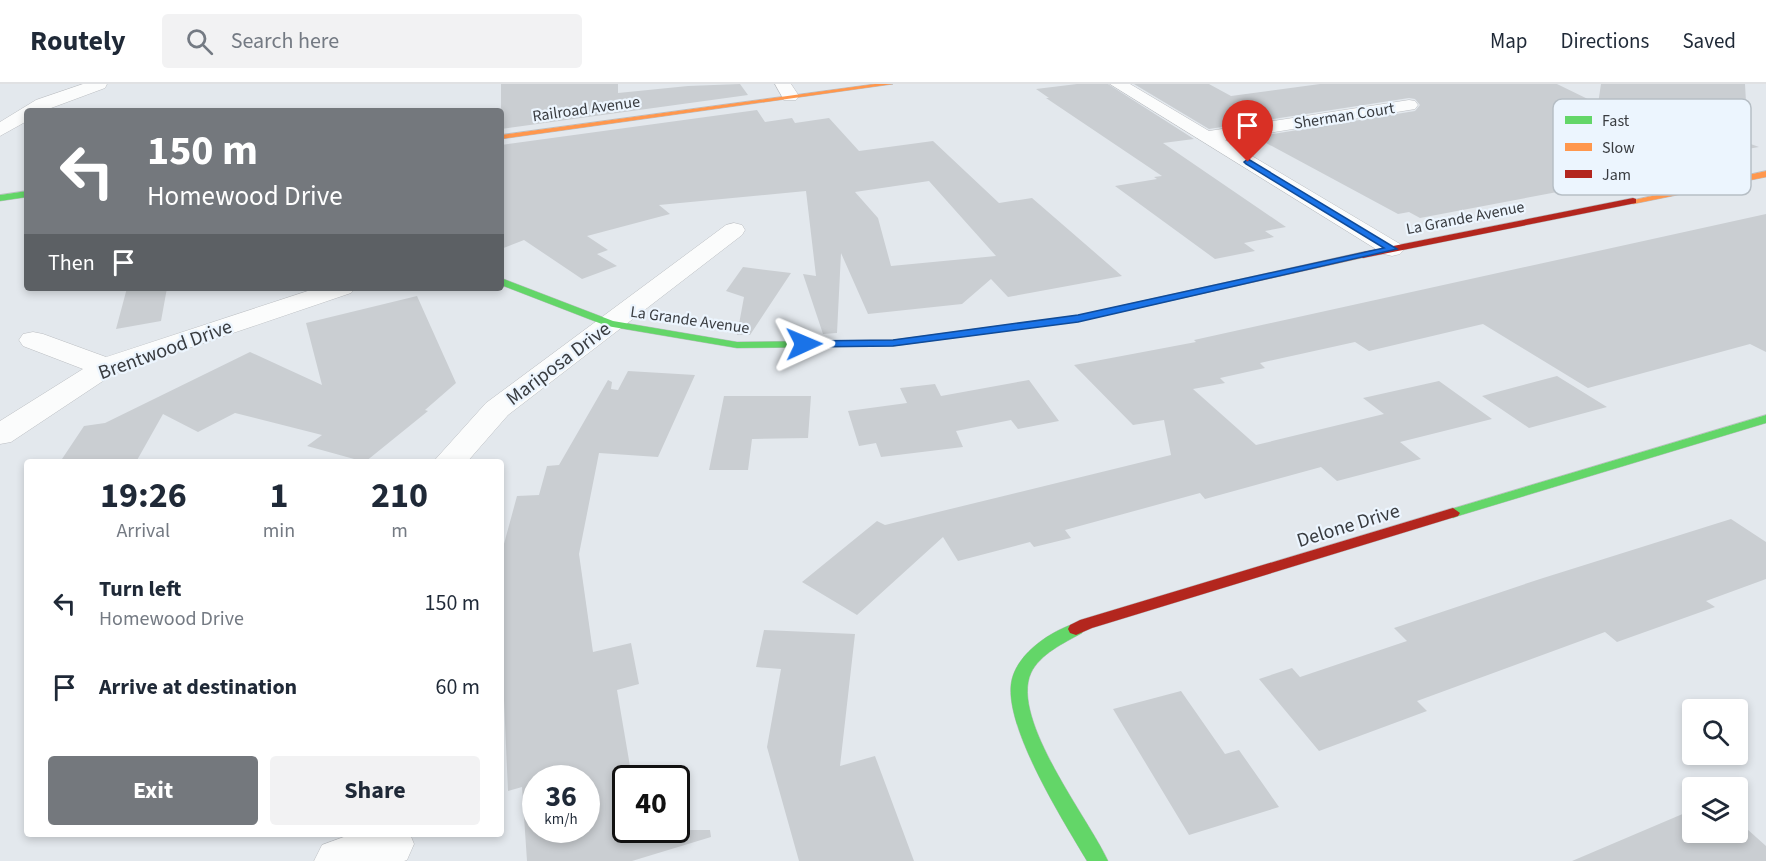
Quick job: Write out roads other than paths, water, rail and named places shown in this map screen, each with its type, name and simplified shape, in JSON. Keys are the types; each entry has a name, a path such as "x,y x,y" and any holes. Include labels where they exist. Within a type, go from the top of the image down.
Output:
{"street":[{"path":"36,108 99,84"},
{"name":"Railroad Avenue","path":"504,137 786,90 890,84"},
{"path":"1118,84 1392,249"},
{"name":"Sherman Court","path":"1208,137 1409,105"},
{"path":"0,130 24,115"},
{"name":"La Grande Avenue","path":"1751,177 1766,174"},
{"path":"0,198 24,194"},
{"name":"La Grande Avenue","path":"504,282 610,324 737,345 893,343 1078,318 1392,249 1661,195"},
{"name":"Mariposa Drive","path":"452,459 498,409 734,230"},
{"name":"Brentwood Drive","path":"0,435 105,367 333,291"},
{"path":"33,340 105,367"},
{"name":"Delone Drive","path":"1098,861 1032,741 1020,683 1028,666 1042,648 1086,624 1766,419"},
{"path":"339,861 390,846"}]}
